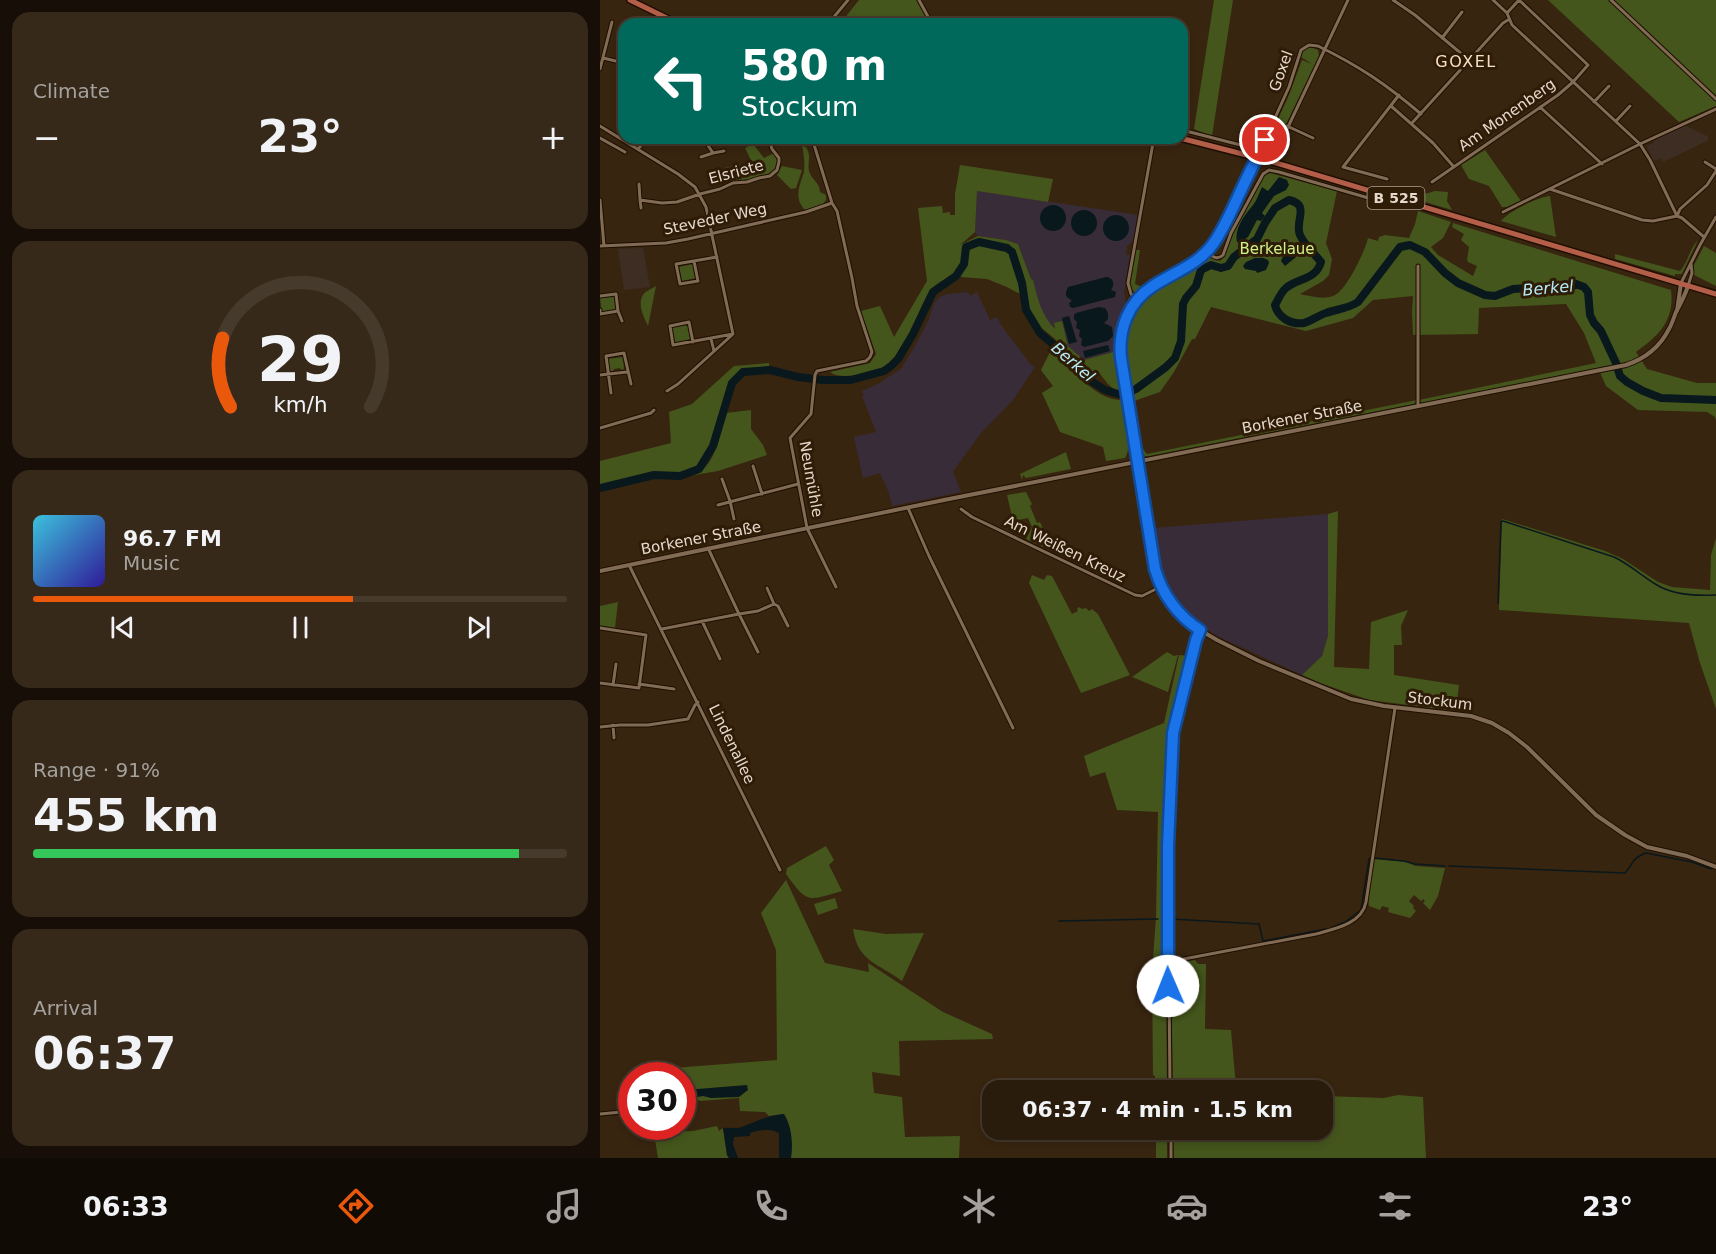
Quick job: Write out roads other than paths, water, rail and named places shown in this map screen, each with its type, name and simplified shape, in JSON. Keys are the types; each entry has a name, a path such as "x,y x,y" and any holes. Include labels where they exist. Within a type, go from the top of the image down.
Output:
{"main road":[{"path":"630,0 667,18"},
{"name":"B 525","path":"1188,140 1253,156 1716,294"}],"street":[{"path":"833,18 848,0"},
{"path":"919,0 929,18"},
{"path":"1188,132 1268,152 1277,148 1348,0"},
{"path":"1393,0 1415,15 1469,60"},
{"path":"1493,0 1506,13 1512,25 1640,144 1677,216"},
{"path":"1506,13 1519,0 1588,65 1573,82"},
{"path":"1611,0 1716,99"},
{"path":"1442,38 1462,12"},
{"path":"1412,123 1503,23 1509,20"},
{"path":"600,67 612,22"},
{"name":"Goxel","path":"1138,462 1124,380 1120,340 1126,318 1137,300 1153,286 1193,263 1206,252 1223,228 1252,168 1284,99 1302,48 1313,45 1324,49"},
{"path":"1324,49 1364,70 1421,114"},
{"path":"603,58 618,62"},
{"name":"Am Monenberg","path":"1432,182 1573,82"},
{"path":"1594,102 1609,86"},
{"path":"1387,179 1343,166 1399,95"},
{"path":"1390,106 1433,143 1454,167"},
{"path":"1616,121 1630,106"},
{"path":"1540,107 1602,164"},
{"path":"1503,212 1716,109"},
{"path":"600,126 618,137"},
{"path":"1287,126 1313,138"},
{"path":"600,138 625,152"},
{"path":"630,144 688,180 700,194 706,207 733,334"},
{"path":"638,149 642,144"},
{"path":"707,144 712,153"},
{"name":"Elsriete","path":"700,194 733,183 750,182 775,173 779,166 779,158 771,144"},
{"path":"814,144 832,202"},
{"path":"1137,300 1131,294 1128,283 1153,144"},
{"path":"701,157 724,151"},
{"path":"1677,216 1680,209 1707,185 1716,170 1705,162"},
{"name":"Goxel","path":"1206,252 1217,259 1221,258 1238,218 1263,174 1269,170 1389,204"},
{"path":"639,184 641,208"},
{"path":"1550,189 1642,220 1653,221 1677,216 1704,237"},
{"path":"640,200 662,203 677,202 700,194"},
{"path":"600,200 602,246"},
{"name":"Steveder Weg","path":"602,246 666,243 806,212 832,202"},
{"name":"Neumühle","path":"807,528 790,438 811,414 816,373 866,361 872,354 857,306 837,211 832,202"},
{"path":"1681,283 1716,217"},
{"path":"694,261 698,281 680,284 676,264 717,257"},
{"path":"1688,285 1692,273 1691,263"},
{"path":"1418,266 1418,406"},
{"name":"Borkener Straße","path":"1677,311 1681,283"},
{"name":"Borkener Straße","path":"600,571 1626,365 1637,361 1654,349 1668,331 1688,285"},
{"path":"600,296 616,294 621,321"},
{"path":"600,310 600,314 618,312"},
{"path":"693,342 689,322 670,326 673,345 693,342 711,339 733,334"},
{"path":"667,391 678,384 733,334"},
{"path":"711,339 714,351"},
{"path":"611,393 606,356 624,353 631,384"},
{"path":"600,375 627,372"},
{"path":"600,428 651,413 654,410"},
{"name":"Stockum","path":"1138,462 1155,569 1161,585 1187,621 1259,661 1362,702 1471,716 1492,723 1527,747 1596,815 1625,835 1647,847 1687,856 1716,867"},
{"path":"753,466 762,494"},
{"path":"722,479 734,519"},
{"path":"718,506 798,484"},
{"path":"908,508 1013,728"},
{"name":"Am Weißen Kreuz","path":"961,509 972,517 1135,595 1142,596 1161,585"},
{"path":"807,528 836,587"},
{"path":"708,548 758,652"},
{"name":"Lindenallee","path":"629,564 780,870"},
{"path":"766,588 788,626"},
{"path":"662,629 758,611 774,604"},
{"path":"702,621 720,659"},
{"path":"600,628 646,635 639,688 600,683"},
{"path":"1170,1080 1168,846 1173,733 1200,630"},
{"path":"613,685 616,664"},
{"path":"639,684 674,689"},
{"path":"600,727 689,722 698,702"},
{"path":"1168,962 1316,934 1339,928 1363,912 1395,708"},
{"path":"613,725 614,738"},
{"path":"600,1114 618,1112"},
{"path":"1171,1140 1171,1158"}],"waterway":[{"name":"Berkel","path":"600,488 654,475 680,476 699,469 713,446 732,383 743,372 770,370 798,377 851,380 884,371 898,359 933,292 956,276 964,264 966,247 979,242 1007,248 1012,252 1022,283 1026,310 1040,333 1091,381 1105,390 1118,394 1130,392 1175,358 1181,341 1183,304 1196,286 1201,270 1211,265 1221,268 1228,266 1234,257 1257,239 1275,208 1289,200 1296,202 1301,210 1300,235 1321,262 1319,268 1311,276 1286,288 1275,305 1279,313 1289,321 1304,323 1358,302 1400,247 1410,245 1425,252 1458,283 1485,295 1495,296 1513,289 1576,284 1584,287 1588,292 1590,315 1601,331 1620,376 1627,382 1661,398 1716,400"},
{"path":"1498,603 1501,522 1503,521 1614,557 1670,591 1693,595 1716,595"},
{"path":"1449,866 1625,873 1635,860 1646,853 1692,862 1711,869"},
{"path":"1333,927 1345,922 1361,910 1371,858"},
{"path":"1374,858 1445,866"},
{"path":"1059,921 1158,919"},
{"path":"1171,919 1259,924 1263,941 1326,929"}],"district":[{"name":"GOXEL","path":"1466,61"}],"park label":[{"name":"Berkelaue","path":"1277,249"}]}
